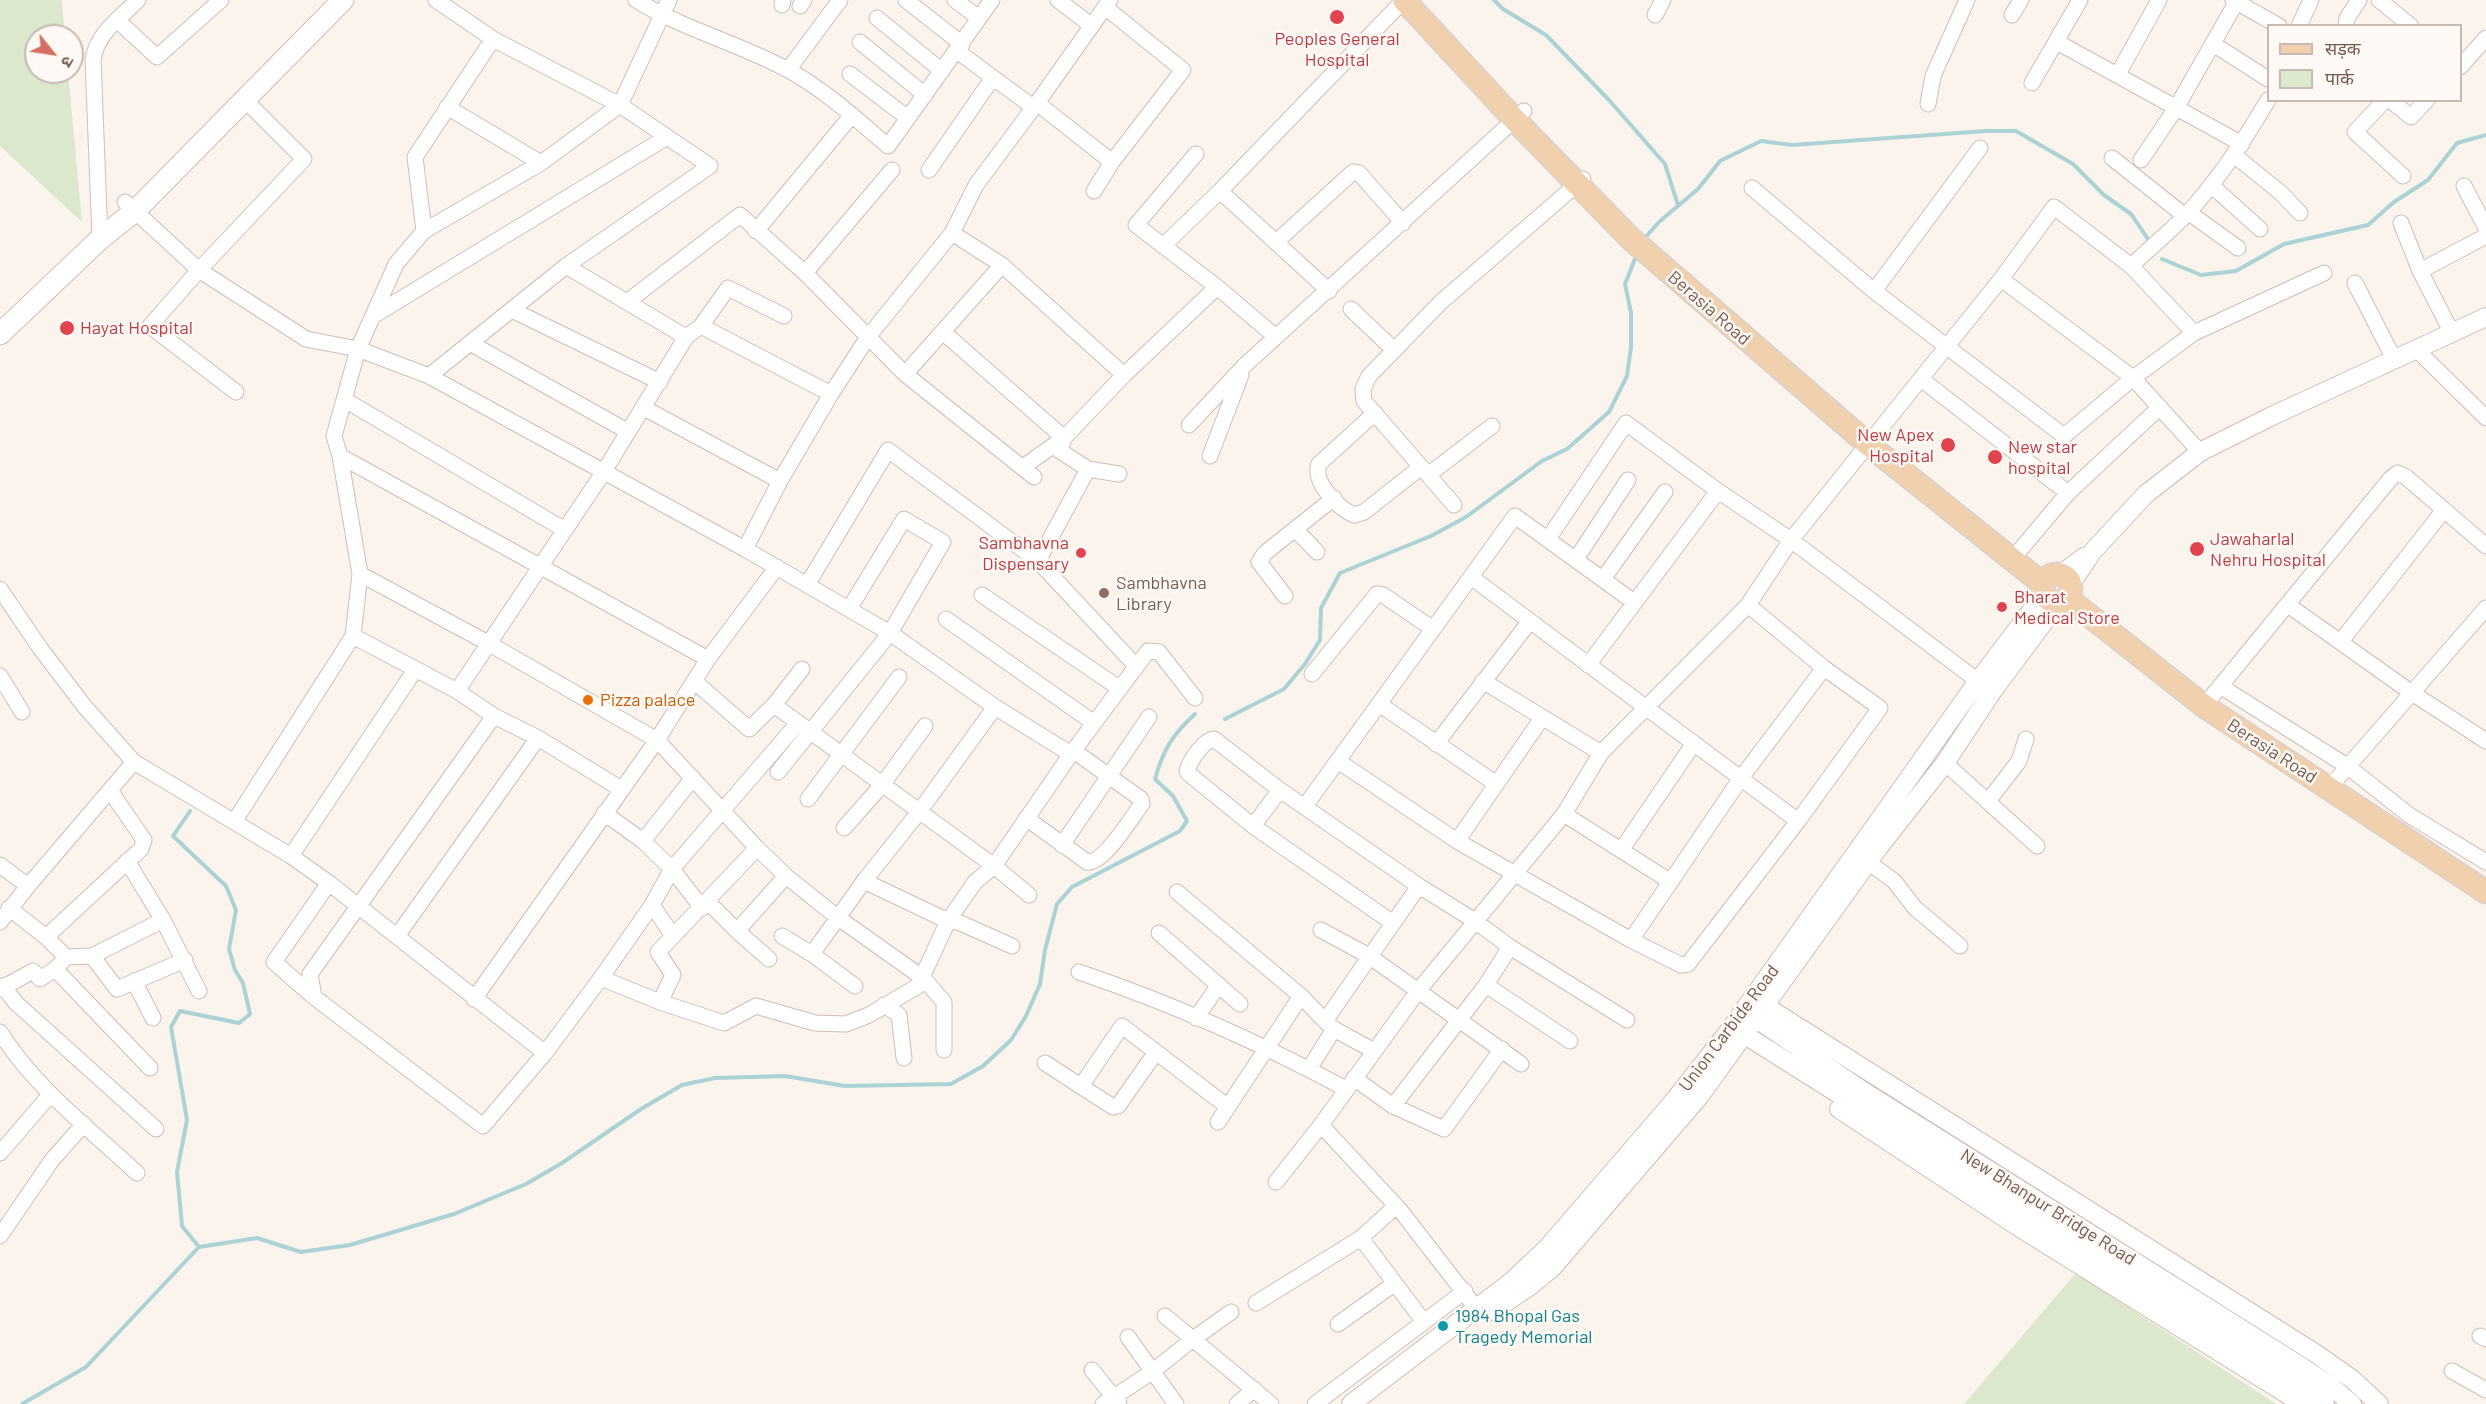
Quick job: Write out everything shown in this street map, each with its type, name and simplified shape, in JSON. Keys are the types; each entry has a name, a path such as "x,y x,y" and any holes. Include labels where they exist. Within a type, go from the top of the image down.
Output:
{"main road":[{"path":"0,334 68,263 244,99 327,0"},
{"path":"130,206 269,67 308,38 343,0"},
{"name":"Berasia Road","path":"1404,0 1635,234 1872,441 2204,706 2486,892"},
{"name":"Berasia Road","path":"1420,0 1519,116"},
{"path":"0,319 68,263"},
{"name":"Berasia Road","path":"1872,441 2020,550 2056,588"}],"street":[{"path":"100,233 93,59 95,45 100,36 138,0"},
{"path":"117,20 157,57 221,0"},
{"path":"429,376 566,266 710,166 620,105 493,39 436,0"},
{"path":"636,0 662,16 788,70 824,92 888,146 992,0"},
{"path":"234,822 353,636 360,574 340,456 334,436 358,349 396,264 424,231 541,163 620,105 669,0"},
{"path":"788,70 840,0"},
{"path":"906,0 992,79 1035,105 1112,162"},
{"path":"955,0 979,18"},
{"path":"1163,246 1382,35 1404,0"},
{"path":"1654,15 1663,0"},
{"path":"1928,104 1934,76 1967,0"},
{"path":"2012,15 2021,0"},
{"path":"2032,83 2080,0"},
{"path":"2118,74 2159,0"},
{"path":"2300,24 2311,0"},
{"path":"2346,24 2347,18 2359,0"},
{"path":"2379,0 2409,24"},
{"path":"2141,160 2176,108 2235,1 2275,24"},
{"path":"1066,2 1092,26"},
{"path":"745,549 780,481 831,394 868,337 952,233 976,185 1108,4 1183,70 1112,162 1094,191"},
{"path":"877,18 942,71"},
{"path":"2462,65 2486,38"},
{"path":"424,231 415,157 493,39"},
{"path":"860,42 925,95"},
{"path":"2057,42 2176,108 2238,150 2300,213"},
{"path":"2213,44 2267,78"},
{"path":"850,74 908,118"},
{"path":"929,170 992,79"},
{"path":"236,392 150,326 199,270 304,159 244,99"},
{"path":"2131,266 2187,214 2238,150 2267,102"},
{"path":"2383,102 2355,132 2403,176"},
{"path":"2393,102 2411,117 2425,102"},
{"path":"447,107 541,163"},
{"path":"756,231 852,115"},
{"path":"1189,425 1244,366 1519,116"},
{"path":"373,316 667,136"},
{"path":"1874,291 1980,148"},
{"path":"1196,154 1136,225 1217,287 1276,337"},
{"path":"2112,158 2187,214 2238,248"},
{"path":"805,273 892,170"},
{"path":"1276,242 1353,172 1359,173 1403,223"},
{"path":"1454,505 1364,401 1363,389 1369,376 1449,295 1581,181"},
{"path":"2211,185 2259,229"},
{"path":"2464,186 2486,228"},
{"path":"1752,189 1874,291 2064,436 2133,378 2194,333 2324,273"},
{"path":"1220,191 1329,291"},
{"path":"130,206 199,270 306,339 358,349 429,376 745,549 890,633 995,707 1110,777 1141,799 1142,804 1102,858 1095,862 1087,862 1026,818"},
{"path":"1276,1182 1321,1125 1418,991 1564,814 1600,753 1748,605 1791,540 2001,279 2054,207 2131,266 2194,333"},
{"path":"627,302 740,216 805,273 905,374 1029,472 1124,375 1217,287"},
{"path":"2401,223 2420,271 2452,333"},
{"path":"952,233 1002,265 1124,375"},
{"path":"2420,271 2486,236"},
{"path":"905,374 944,333 1002,265"},
{"path":"566,266 686,337"},
{"path":"2001,279 2133,378 2200,452"},
{"path":"2355,283 2394,359"},
{"path":"458,691 603,473 686,337 701,326 728,288 784,316"},
{"path":"1351,309 1394,350"},
{"path":"512,310 660,382"},
{"path":"2056,588 2146,494 2200,452 2272,416 2486,317"},
{"path":"701,326 831,394"},
{"path":"944,333 1064,438"},
{"path":"470,343 627,431"},
{"path":"2418,350 2486,418"},
{"path":"1210,456 1244,366"},
{"path":"1921,379 2068,493"},
{"path":"345,400 565,530"},
{"path":"2020,550 2068,493 2160,407"},
{"path":"644,408 780,481"},
{"path":"1375,413 1319,464 1316,471 1321,483 1345,511 1354,515 1364,512 1492,426"},
{"path":"1548,539 1626,423 1718,491 1791,540 1978,681"},
{"path":"1064,438 1060,451 1088,469 1119,474"},
{"path":"807,585 888,450 1038,561 1136,666"},
{"path":"340,456 708,659"},
{"path":"1038,561 1088,469"},
{"path":"2204,706 2397,473 2406,477 2486,546"},
{"path":"1576,559 1628,480"},
{"path":"1588,665 1718,491"},
{"path":"1603,579 1665,492"},
{"path":"1285,596 1259,562 1264,553 1334,498"},
{"path":"2341,641 2444,510"},
{"path":"1305,806 1515,516 1634,602"},
{"path":"329,883 274,962 314,997 483,1126 545,1053 601,978 652,905 672,869 890,633 943,542 904,519 849,609"},
{"path":"1295,529 1317,552"},
{"path":"474,999 657,740 708,659 777,567"},
{"path":"360,574 488,643 657,740 786,876 837,917 923,978 944,1002 944,1050"},
{"path":"1471,577 1798,821"},
{"name":"Union Carbide Road","path":"1755,1009 1978,681 2056,588"},
{"name":"Union Carbide Road","path":"1351,1404 1511,1282 1548,1247 1673,1102 1735,1035 1945,763 2056,588"},
{"path":"1,592 86,707 134,762 291,856 360,906 474,999 545,1053"},
{"path":"1312,674 1377,594 1383,595 1433,629"},
{"path":"982,595 1119,688"},
{"path":"2288,604 2412,693 2485,738"},
{"path":"1338,761 1457,841 1631,940 1681,964 1688,964 1798,821 1880,708 1824,668 1748,605"},
{"path":"2330,788 2486,608"},
{"path":"946,619 1094,723"},
{"path":"1436,744 1530,621"},
{"path":"353,636 458,691 494,716 538,738 621,789"},
{"path":"601,978 660,1002 724,1023 756,1006 815,1023 846,1024 869,1015 918,986 948,921 975,882 994,866 1119,688 1148,651 1159,652 1195,698"},
{"path":"1631,940 1741,778 1824,668"},
{"path":"694,681 749,729 774,705 802,669"},
{"path":"291,856 415,670"},
{"path":"0,676 22,712"},
{"path":"808,799 899,677"},
{"path":"1483,681 1600,753"},
{"path":"2220,686 2347,766 2409,815 2486,862"},
{"path":"1379,704 1495,783"},
{"path":"774,705 994,866 1029,895"},
{"path":"812,954 837,917 919,812 995,707"},
{"path":"314,997 310,974 494,716"},
{"path":"1062,845 1149,717"},
{"path":"1457,841 1542,718"},
{"path":"844,828 882,785 925,726"},
{"path":"778,772 804,728"},
{"path":"397,936 538,738"},
{"path":"1393,923 1253,826 1195,779 1187,771 1208,740 1214,739 1280,790 1510,947 1627,1020"},
{"path":"1989,800 2019,761 2026,739"},
{"path":"1622,849 1694,743"},
{"path":"66,957 46,937 3,918 134,762"},
{"path":"1945,763 1989,800 2037,846"},
{"path":"643,841 693,778"},
{"path":"1253,826 1280,790"},
{"path":"46,937 141,849 144,840 111,792"},
{"path":"604,813 643,841 705,904 769,958"},
{"path":"1564,814 1671,882"},
{"path":"660,1002 673,975 658,952 757,848"},
{"path":"127,861 163,920 199,991"},
{"path":"1868,862 1894,881 1915,908 1960,946"},
{"path":"0,865 28,886"},
{"path":"737,931 786,876"},
{"path":"864,881 948,921 958,922 1012,946"},
{"path":"1309,1069 1329,1025 1369,956 1419,886"},
{"path":"1177,892 1301,996 1329,1025 1374,1051"},
{"path":"652,905 673,936"},
{"path":"156,1129 16,1003 2,987 33,971 40,979 55,969 66,957 92,956 163,920"},
{"path":"1321,930 1369,956 1521,1064"},
{"path":"1160,933 1240,1004"},
{"path":"782,936 812,954 855,986"},
{"path":"1393,1106 1486,985 1510,947"},
{"path":"92,956 117,989 184,960"},
{"path":"55,969 150,1068"},
{"path":"1078,972 1130,989 1309,1069 1350,1084 1444,1129 1502,1049"},
{"path":"134,981 153,1018"},
{"path":"1196,1018 1219,985"},
{"path":"1486,985 1570,1041"},
{"path":"1218,1122 1301,996"},
{"path":"884,1005 899,1015 904,1058"},
{"path":"1755,1009 2318,1355 2352,1379 2379,1404"},
{"name":"New Bhanpur Bridge Road","path":"1755,1009 1860,1089 2307,1370 2352,1404"},
{"path":"1081,1086 1122,1026 1228,1107"},
{"path":"0,1032 11,1049 50,1095 137,1173"},
{"path":"1735,1035 2014,1224 2304,1404"},
{"name":"Union Carbide Road","path":"1367,1404 1530,1286 1552,1267 1686,1113 1735,1035"},
{"name":"New Bhanpur Bridge Road","path":"1735,1035 2303,1387 2325,1404"},
{"path":"1045,1063 1113,1107 1118,1106 1156,1052"},
{"path":"0,1153 50,1095"},
{"path":"0,1236 52,1160 84,1124"},
{"path":"1321,1125 1396,1206 1465,1291 1476,1308"},
{"path":"1256,1303 1361,1238 1396,1206"},
{"path":"1361,1238 1424,1322"},
{"path":"1338,1324 1394,1284"},
{"path":"1315,1404 1465,1291"},
{"path":"1092,1370 1112,1401 1231,1312"},
{"path":"1165,1316 1271,1404"},
{"path":"1128,1337 1176,1404"},
{"path":"2452,1371 2486,1390"},
{"path":"1237,1404 1254,1389"}],"green space":[{"path":"0,0 62,0 64,24 24,24 24,84 69,84 82,222 0,146"},
{"path":"2076,1273 2276,1404 1964,1404"}],"waterway":[{"path":"1494,0 1503,9 1546,35 1609,100 1665,164 1678,205"},
{"path":"1644,239 1659,222 1698,189 1720,161 1761,141 1792,145 1986,131 2016,131 2073,164 2104,195 2131,214 2148,239"},
{"path":"2162,259 2201,275 2236,271 2284,244 2368,225 2394,202 2428,180 2457,143 2486,135"},
{"path":"1225,719 1284,689 1305,664 1320,640 1321,608 1340,573 1431,536 1466,517 1542,461 1567,449 1609,412 1627,376 1631,347 1631,313 1625,284 1637,254"},
{"path":"22,1404 86,1367 199,1247 257,1238 301,1252 350,1245 454,1214 526,1184 682,1085 715,1078 785,1076 845,1086 951,1084 983,1066 1011,1040 1026,1016 1040,984 1045,950 1057,904 1072,887 1180,831 1187,821 1173,796 1155,779 1170,743 1195,714"},
{"path":"190,811 173,836 226,886 236,910 229,949 235,970 243,983 250,1014 239,1023 180,1011 171,1027 187,1120 177,1172 182,1226 199,1247"}],"place":[{"name":"Peoples General Hospital","path":"1337,17"},
{"name":"Hayat Hospital","path":"67,328"},
{"name":"New Apex Hospital","path":"1948,445"},
{"name":"New star hospital","path":"1995,457"},
{"name":"Jawaharlal Nehru Hospital","path":"2197,549"},
{"name":"Sambhavna Dispensary","path":"1081,553"},
{"name":"Sambhavna Library","path":"1104,593"},
{"name":"Bharat Medical Store","path":"2002,607"},
{"name":"Pizza palace","path":"588,700"},
{"name":"1984 Bhopal Gas Tragedy Memorial","path":"1443,1326"}]}
